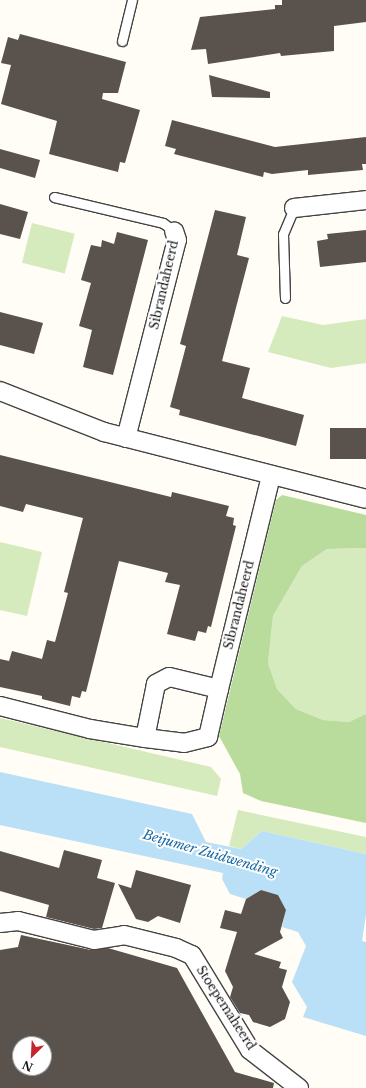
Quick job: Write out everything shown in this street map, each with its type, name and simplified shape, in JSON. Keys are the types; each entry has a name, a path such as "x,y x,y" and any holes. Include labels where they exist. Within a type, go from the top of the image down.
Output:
{"street":[{"path":"294,208 366,200"},
{"name":"Sibrandaheerd","path":"126,438 177,240 174,230"},
{"path":"0,391 104,432 366,499"},
{"name":"Sibrandaheerd","path":"0,706 90,729 145,738 184,743 208,737 271,474"},
{"path":"145,738 156,684 170,678 219,689"},
{"name":"Stoepemaheerd","path":"0,923 18,921 94,940 124,935 176,948 192,955 250,1050 299,1088"}],"lane":[{"path":"122,41 132,0"},
{"name":"Sibrandaheerd","path":"54,197 163,223 174,230"},
{"path":"285,298 283,234 294,208"}],"green space":[{"path":"32,223 75,234 65,273 22,263"},
{"path":"282,316 323,325 366,319 366,363 331,368 268,352"},
{"path":"282,495 366,515 366,548 327,549 302,566 273,616 268,663 277,689 296,709 323,720 349,722 366,714 366,823 261,801 243,793 240,774 219,736 276,500"},
{"path":"0,542 42,552 27,616 0,610"},
{"path":"366,548 366,714 349,722 323,720 296,709 277,689 268,663 273,616 302,566 327,549"},
{"path":"0,718 211,767 221,779 217,796 0,747"},
{"path":"238,810 366,837 366,854 262,831 241,849 229,846"}],"water":[{"name":"Beijumer Zuidwending","path":"0,772 192,814 206,842 241,849 262,831 366,854 366,915 362,941 366,942 366,1036 303,1017 307,1007 292,982 306,946 298,932 282,927 286,910 278,895 261,890 246,899 230,894 222,879 223,873 0,825"}],"building":[{"path":"282,0 366,0 366,22 334,26 334,51 281,56 280,53 208,64 206,49 191,50 200,17 275,9 275,5 282,5"},
{"path":"20,34 126,62 118,93 103,93 102,99 140,110 125,163 120,162 118,172 49,154 57,121 1,104 11,65 1,63 8,37 18,40"},
{"path":"209,75 270,92 270,98 212,97"},
{"path":"172,120 275,147 366,137 366,164 362,164 363,170 308,175 308,170 272,174 264,172 263,177 174,154 176,149 165,146"},
{"path":"0,149 40,160 35,178 0,168"},
{"path":"0,204 28,212 20,239 0,234"},
{"path":"215,210 246,217 237,255 249,258 222,361 250,368 242,398 304,415 296,446 179,415 180,410 170,407 186,346 180,344"},
{"path":"366,230 366,262 320,267 317,241 328,239 327,234"},
{"path":"117,232 148,240 113,375 83,367 92,330 79,326 91,283 81,280 91,245 101,247 102,240 114,244"},
{"path":"0,312 43,323 34,354 0,345"},
{"path":"330,428 366,428 366,459 330,459"},
{"path":"0,455 171,497 172,492 229,506 226,516 234,518 233,525 236,526 211,627 208,626 206,633 198,631 195,641 167,634 180,585 165,582 168,573 119,561 86,692 82,691 80,698 72,696 70,706 42,699 42,696 0,687 0,659 9,661 12,651 42,659 47,640 55,642 68,593 64,592 83,518 26,504 23,512 0,506"},
{"path":"64,850 102,860 97,878 115,883 102,928 94,929 46,917 49,905 0,891 0,851 59,868"},
{"path":"136,870 191,885 180,923 158,916 148,922 136,919 118,884 131,888"},
{"path":"261,890 278,895 286,910 280,932 283,938 254,954 281,962 279,968 287,970 282,987 290,1002 285,1019 270,1027 253,1022 249,1015 240,1013 230,997 233,987 225,971 237,932 220,928 225,910 241,914 246,899"},
{"path":"21,935 91,950 108,948 177,968 235,1072 274,1083 273,1088 0,1088 0,950 18,947"}]}
